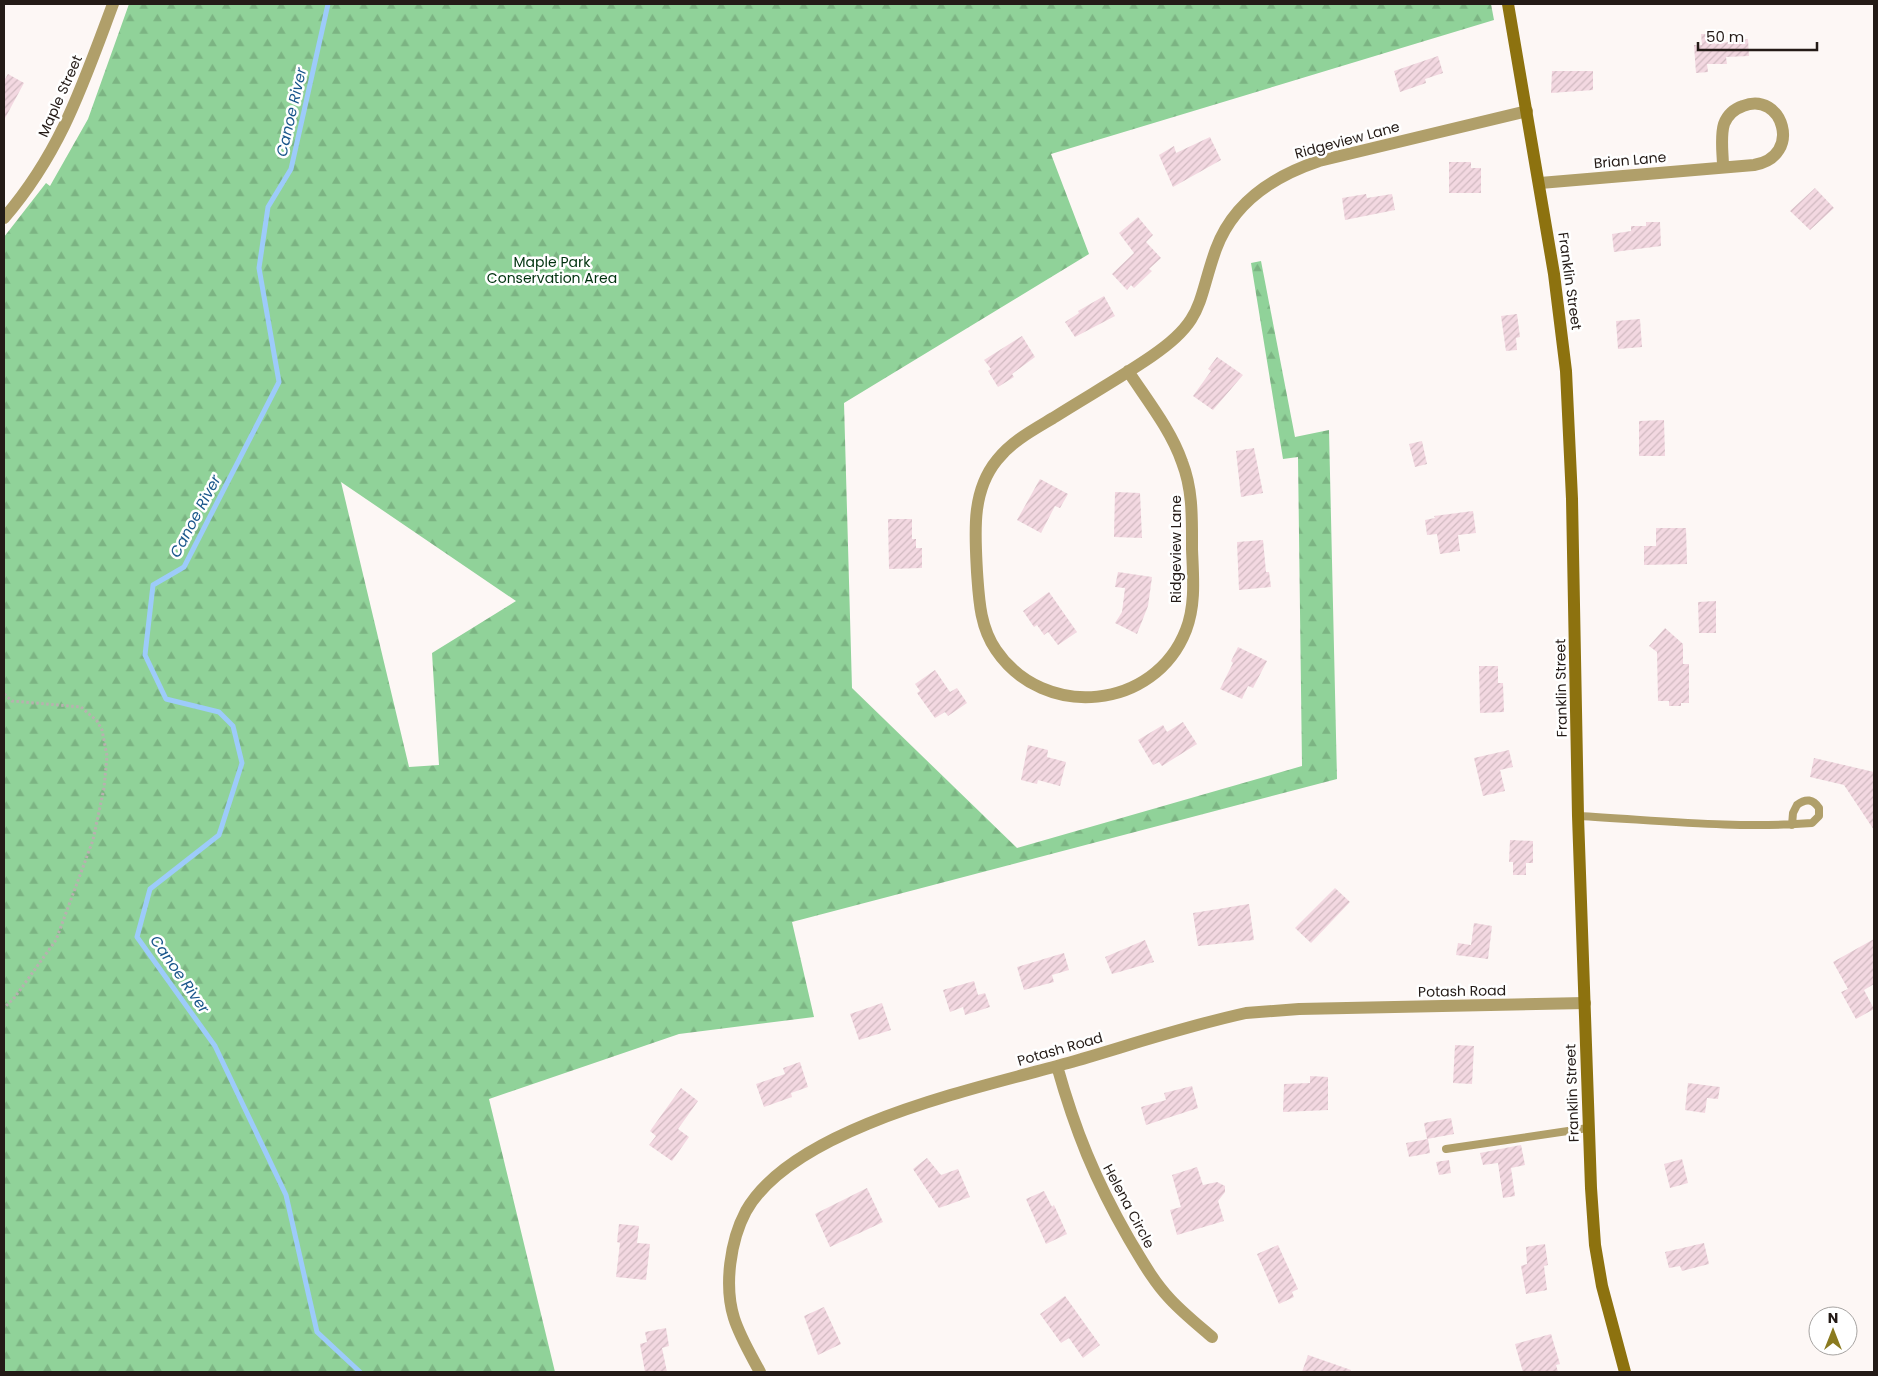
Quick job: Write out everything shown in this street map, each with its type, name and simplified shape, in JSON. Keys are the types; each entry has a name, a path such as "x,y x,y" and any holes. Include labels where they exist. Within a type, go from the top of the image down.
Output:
{"street":[{"name":"Maple Street","path":"4,218 40,169 66,125 113,4"},
{"name":"Franklin Street","path":"1508,4 1540,183 1566,371 1573,552 1578,816 1588,1128 1595,1245 1602,1286 1625,1372"},
{"name":"Brian Lane","path":"1540,183 1761,164 1776,154 1784,137 1782,124 1776,113 1766,106 1753,104 1741,106 1730,114 1723,131 1723,167"},
{"name":"Ridgeview Lane","path":"1128,372 1174,444 1187,477 1192,507 1192,603 1186,628 1178,646 1166,662 1146,680 1110,696 1071,697 1046,690 1023,678 1003,660 989,638 979,600 975,535 981,488 989,470 1011,445 1128,372 1172,341 1192,320 1201,304 1216,249 1225,229 1244,205 1262,188 1296,169 1326,159 1527,111"},
{"name":"Potash Road","path":"760,1372 734,1318 730,1282 734,1246 741,1222 752,1202 772,1180 800,1159 832,1141 883,1118 1057,1066 1212,1022 1255,1012 1299,1009 1585,1004"},
{"name":"Helena Circle","path":"1057,1066 1076,1132 1089,1162 1144,1266 1169,1298 1212,1337"}],"lane":[{"path":"1578,816 1738,826 1792,825"},
{"path":"1446,1149 1588,1128"}],"path":[{"path":"4,694 12,701 82,707 97,721 102,730 107,756 104,788 93,840 56,940 15,997 4,1008"}],"green space":[{"name":"Maple Park Conservation Area","path":"129,4 1491,4 1494,20 1051,154 1089,254 844,403 852,688 1017,848 1302,766 1298,457 1283,459 1251,263 1261,261 1295,437 1329,430 1337,779 792,922 814,1017 679,1034 489,1099 555,1372 4,1372 4,237 46,183 50,186 88,119","holes":["341,482 516,601 432,653 439,765 409,767"]}],"building":[{"path":"1701,34 1714,34 1715,44 1748,39 1749,56 1726,57 1727,64 1707,64 1708,72 1696,73 1694,45 1702,45"},
{"path":"1438,56 1443,73 1425,79 1426,83 1400,92 1394,71"},
{"path":"1552,71 1593,71 1593,90 1551,93"},
{"path":"8,74 24,83 4,120 4,81"},
{"path":"1210,137 1221,160 1173,187 1159,155 1174,146 1176,153"},
{"path":"1449,162 1471,162 1471,168 1481,168 1481,193 1449,193"},
{"path":"1815,188 1834,208 1810,230 1790,211"},
{"path":"1366,194 1367,198 1392,194 1395,210 1345,220 1342,198"},
{"path":"1138,217 1153,235 1146,242 1161,258 1149,269 1152,271 1134,288 1131,285 1127,290 1112,274 1134,253 1119,233"},
{"path":"1646,222 1660,222 1661,246 1614,252 1612,234 1631,231 1631,226 1646,226"},
{"path":"1104,296 1115,316 1075,337 1065,322 1079,313 1078,311"},
{"path":"1517,314 1520,337 1516,338 1517,350 1506,351 1501,316"},
{"path":"1640,319 1642,347 1618,349 1616,321"},
{"path":"1022,336 1035,357 1012,374 1014,377 998,387 988,371 991,369 984,360"},
{"path":"1217,357 1243,375 1213,410 1193,396 1211,371 1208,369"},
{"path":"1664,420 1665,456 1639,456 1639,421"},
{"path":"1422,441 1427,464 1415,467 1409,444"},
{"path":"1254,448 1263,493 1241,497 1236,451"},
{"path":"1040,479 1068,494 1060,508 1055,506 1041,533 1017,520"},
{"path":"1115,492 1140,493 1142,538 1114,537"},
{"path":"1473,511 1476,533 1458,535 1460,551 1440,554 1437,534 1427,535 1425,520 1435,518 1434,516"},
{"path":"888,519 912,519 912,539 916,539 916,548 922,548 922,568 889,569"},
{"path":"1656,528 1686,528 1687,564 1644,565 1644,546 1656,546"},
{"path":"1263,540 1266,572 1269,572 1271,587 1239,590 1237,542"},
{"path":"1118,572 1152,577 1148,606 1137,634 1115,623 1122,612 1125,588 1115,587"},
{"path":"1049,592 1077,632 1058,645 1048,632 1044,635 1037,625 1034,627 1023,611"},
{"path":"1716,601 1716,633 1699,633 1698,602"},
{"path":"1665,628 1683,644 1683,664 1689,664 1689,703 1681,703 1681,706 1669,706 1669,701 1658,701 1657,652 1649,646"},
{"path":"1238,647 1267,661 1253,688 1248,686 1242,699 1220,689 1233,663 1231,661"},
{"path":"1479,666 1498,666 1498,683 1503,683 1504,712 1480,713"},
{"path":"935,670 950,692 957,688 967,703 948,716 945,712 935,718 917,693 920,691 915,684"},
{"path":"1183,722 1197,744 1162,766 1159,762 1153,765 1138,740 1163,725 1167,732"},
{"path":"1028,745 1048,750 1047,757 1066,762 1060,786 1038,780 1037,784 1021,780"},
{"path":"1509,750 1513,767 1500,770 1505,791 1483,796 1474,758"},
{"path":"1814,758 1874,772 1874,830 1844,785 1810,777"},
{"path":"1510,840 1533,841 1533,863 1526,863 1526,875 1513,875 1513,862 1509,862"},
{"path":"1335,888 1350,902 1311,943 1295,928"},
{"path":"1249,904 1254,940 1198,946 1193,913"},
{"path":"1474,923 1492,926 1488,959 1456,955 1458,943 1471,945"},
{"path":"1874,939 1874,984 1864,990 1874,1009 1856,1019 1841,992 1848,989 1833,962"},
{"path":"1145,940 1154,962 1112,974 1105,957"},
{"path":"1064,953 1069,970 1052,975 1054,982 1024,990 1017,967"},
{"path":"974,981 978,995 985,993 990,1007 965,1015 963,1007 950,1012 943,990"},
{"path":"882,1003 891,1030 859,1040 850,1014"},
{"path":"1455,1045 1474,1046 1472,1084 1453,1083"},
{"path":"800,1062 808,1087 791,1093 792,1097 764,1107 756,1084 785,1074 783,1068"},
{"path":"1310,1076 1328,1077 1328,1110 1283,1112 1284,1084 1310,1083"},
{"path":"1688,1083 1720,1087 1718,1099 1707,1098 1705,1113 1685,1110"},
{"path":"1192,1086 1198,1108 1146,1125 1141,1107 1166,1100 1164,1093"},
{"path":"681,1088 698,1101 678,1129 689,1137 672,1161 649,1145 656,1136 650,1131"},
{"path":"1451,1118 1454,1134 1427,1139 1424,1123"},
{"path":"1428,1139 1430,1153 1409,1157 1406,1143"},
{"path":"1521,1145 1525,1165 1511,1168 1515,1196 1503,1198 1498,1163 1483,1165 1480,1153"},
{"path":"927,1158 941,1175 958,1169 970,1197 939,1208 913,1169"},
{"path":"1682,1159 1688,1183 1670,1188 1664,1164"},
{"path":"1449,1160 1451,1173 1439,1175 1436,1162"},
{"path":"1197,1167 1203,1185 1217,1182 1225,1186 1225,1192 1218,1201 1224,1221 1177,1235 1170,1210 1181,1207 1172,1175"},
{"path":"867,1188 883,1222 830,1247 815,1214"},
{"path":"1044,1191 1052,1207 1054,1205 1067,1234 1046,1244 1026,1199"},
{"path":"619,1224 639,1226 637,1243 650,1244 646,1280 616,1277 620,1243 617,1242"},
{"path":"1704,1243 1709,1264 1682,1271 1680,1266 1669,1268 1665,1252"},
{"path":"1545,1244 1548,1265 1544,1266 1547,1290 1526,1294 1521,1266 1527,1264 1526,1247"},
{"path":"1278,1245 1298,1289 1292,1292 1294,1297 1279,1304 1257,1254"},
{"path":"1065,1296 1100,1345 1083,1358 1069,1338 1061,1343 1040,1314"},
{"path":"824,1307 841,1344 818,1355 804,1316"},
{"path":"666,1328 669,1346 662,1348 667,1372 645,1372 640,1344 647,1342 645,1332"},
{"path":"1551,1334 1560,1364 1556,1365 1558,1372 1523,1372 1515,1344"},
{"path":"1308,1355 1351,1370 1350,1372 1302,1372"}],"waterway":[{"name":"Canoe River","path":"328,4 291,169 268,207 259,268 279,382 184,567 153,585 145,655 166,699 219,712 233,726 242,763 219,835 150,889 137,937 215,1046 286,1195 317,1332 360,1372"}]}
